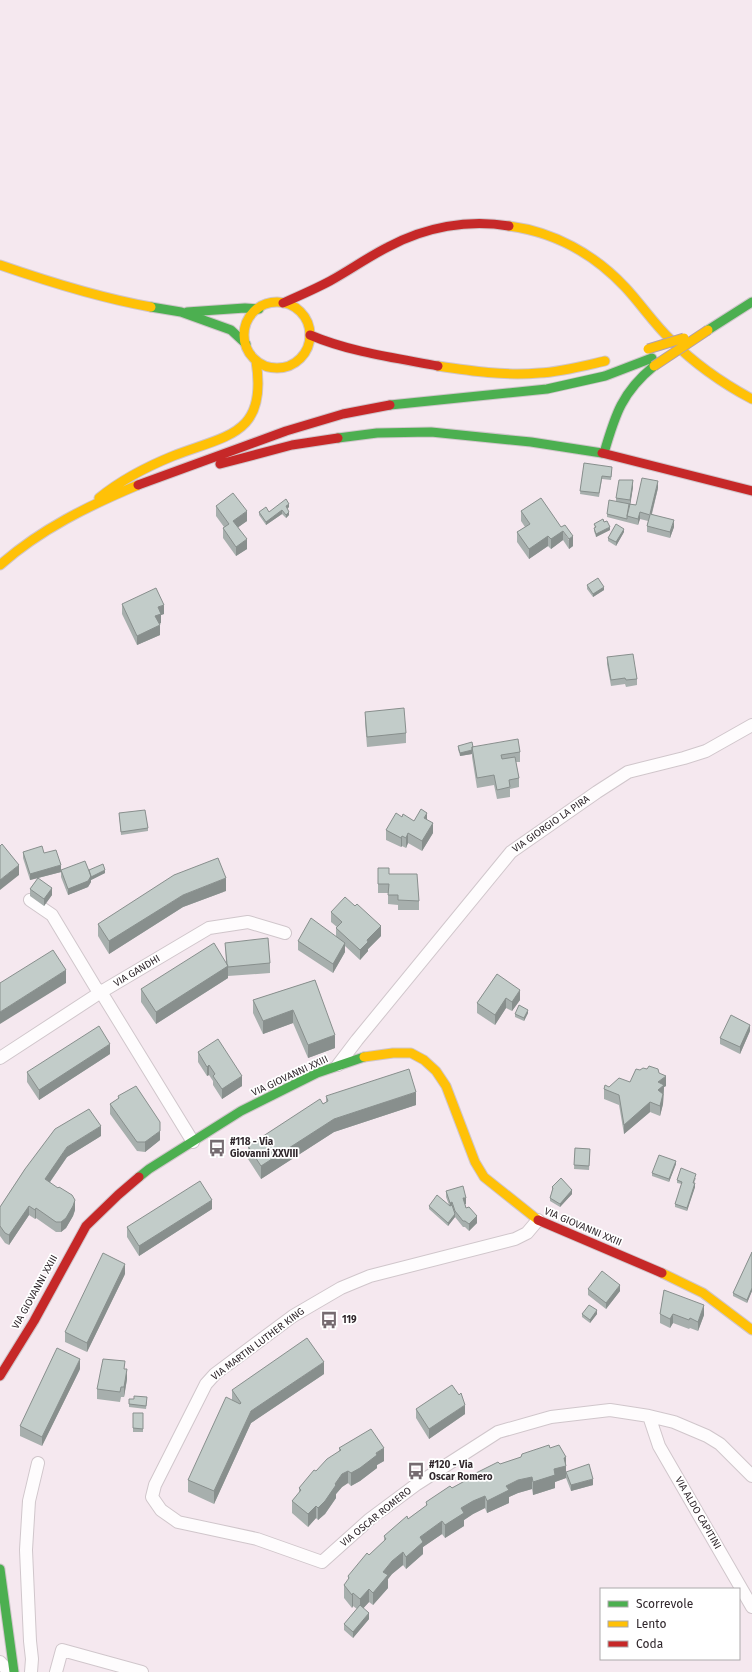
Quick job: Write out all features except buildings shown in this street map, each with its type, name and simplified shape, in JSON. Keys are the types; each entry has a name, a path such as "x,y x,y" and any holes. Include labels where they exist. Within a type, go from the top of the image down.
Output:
{"main road":[{"path":"284,303 329,282 396,242 421,232 453,224 480,222 529,228 563,240 597,261 625,287 658,327 686,354 726,384 752,399"},
{"path":"0,265 31,276 124,302 181,312 231,330 246,344"},
{"path":"306,319 311,304 329,282"},
{"path":"0,565 34,537 91,505 138,485 286,431 343,414 383,406 530,392 565,386 653,362 752,302"},
{"path":"181,312 259,308 275,303 284,303 300,311 306,319 310,335 309,346 303,356 294,364 283,368 272,368 256,361"},
{"path":"91,505 105,492 137,472 225,437 243,425 252,414 259,394 256,361 246,344 245,334 247,324 252,315 259,308"},
{"path":"636,353 708,330"},
{"path":"310,335 329,343 348,348 436,365 486,372 540,373 577,368 614,359"},
{"path":"604,453 622,400 653,362"},
{"path":"138,485 292,445 343,436 377,433 431,432 524,441 604,453 752,491"},
{"name":"VIA GIOVANNI XXIII","path":"0,1376 3,1368 34,1321 86,1226 149,1168 241,1112 317,1073 368,1056 393,1052 411,1053 424,1060 436,1072 446,1086 475,1162 484,1177 538,1220 654,1269 703,1293 752,1330"},
{"path":"0,1569 14,1672"}],"street":[{"name":"VIA GIORGIO LA PIRA","path":"338,1065 511,852 628,772 706,751 752,725"},
{"path":"30,900 52,915 193,1142"},
{"name":"VIA GANDHI","path":"0,1058 101,992 209,928 248,922 285,933"},
{"name":"VIA MARTIN LUTHER KING","path":"152,1497 155,1485 206,1384 215,1374 293,1316 341,1288 370,1276 516,1239 526,1233 538,1220"},
{"name":"VIA OSCAR ROMERO","path":"152,1497 161,1510 178,1522 257,1539 322,1562 370,1519 406,1493 498,1432 551,1417 610,1410 649,1416 674,1422 707,1436 731,1453 752,1476"},
{"name":"VIA ALDO CAPITINI","path":"649,1416 659,1446 752,1607"},
{"path":"31,1672 32,1659 26,1550 29,1501 38,1463"},
{"path":"56,1672 62,1650 142,1672"},
{"path":"0,1662 9,1672"}],"traffic: fast":[{"path":"708,330 752,302"},
{"path":"151,307 181,312 231,330 246,344"},
{"path":"187,312 245,308 259,309"},
{"path":"390,405 547,389 605,376 652,358"},
{"path":"604,453 621,405 634,385 654,366"},
{"path":"338,438 377,433 431,432 531,442 602,453"},
{"path":"139,1177 149,1169 241,1111 317,1073 364,1057"},
{"path":"0,1569 14,1672"}],"traffic: slow":[{"path":"509,226 542,233 557,239 572,246 600,264 625,287 665,334 680,349 709,372 752,399"},
{"path":"0,265 75,289 151,307"},
{"path":"277,302 289,305 300,312 307,323 310,335 307,347 300,358 289,365 277,368 265,365 254,358 247,347 244,335 247,323 254,312 265,305 277,302"},
{"path":"654,366 708,330"},
{"path":"648,349 684,338"},
{"path":"99,498 116,485 144,469 173,456 210,443 239,428 249,418 256,404 258,385 256,361"},
{"path":"438,366 463,370 526,374 564,370 605,361"},
{"path":"0,565 48,529 101,501 138,485"},
{"path":"364,1057 393,1053 411,1053 424,1060 436,1071 446,1086 475,1162 484,1177 538,1220"},
{"path":"662,1273 703,1293 752,1330"}],"traffic: jam":[{"path":"283,303 324,284 381,251 417,234 447,226 462,224 494,224 509,226"},
{"path":"310,335 357,350 438,366"},
{"path":"138,485 286,431 343,414 390,405"},
{"path":"220,464 292,445 338,438"},
{"path":"602,453 752,491"},
{"path":"0,1376 34,1321 86,1226 139,1177"},
{"path":"538,1220 662,1273"}],"place":[{"name":"#118 - Via Giovanni XXVIII","path":"217,1148"},
{"name":"119","path":"329,1320"},
{"name":"#120 - Via Oscar Romero","path":"416,1471"}]}
